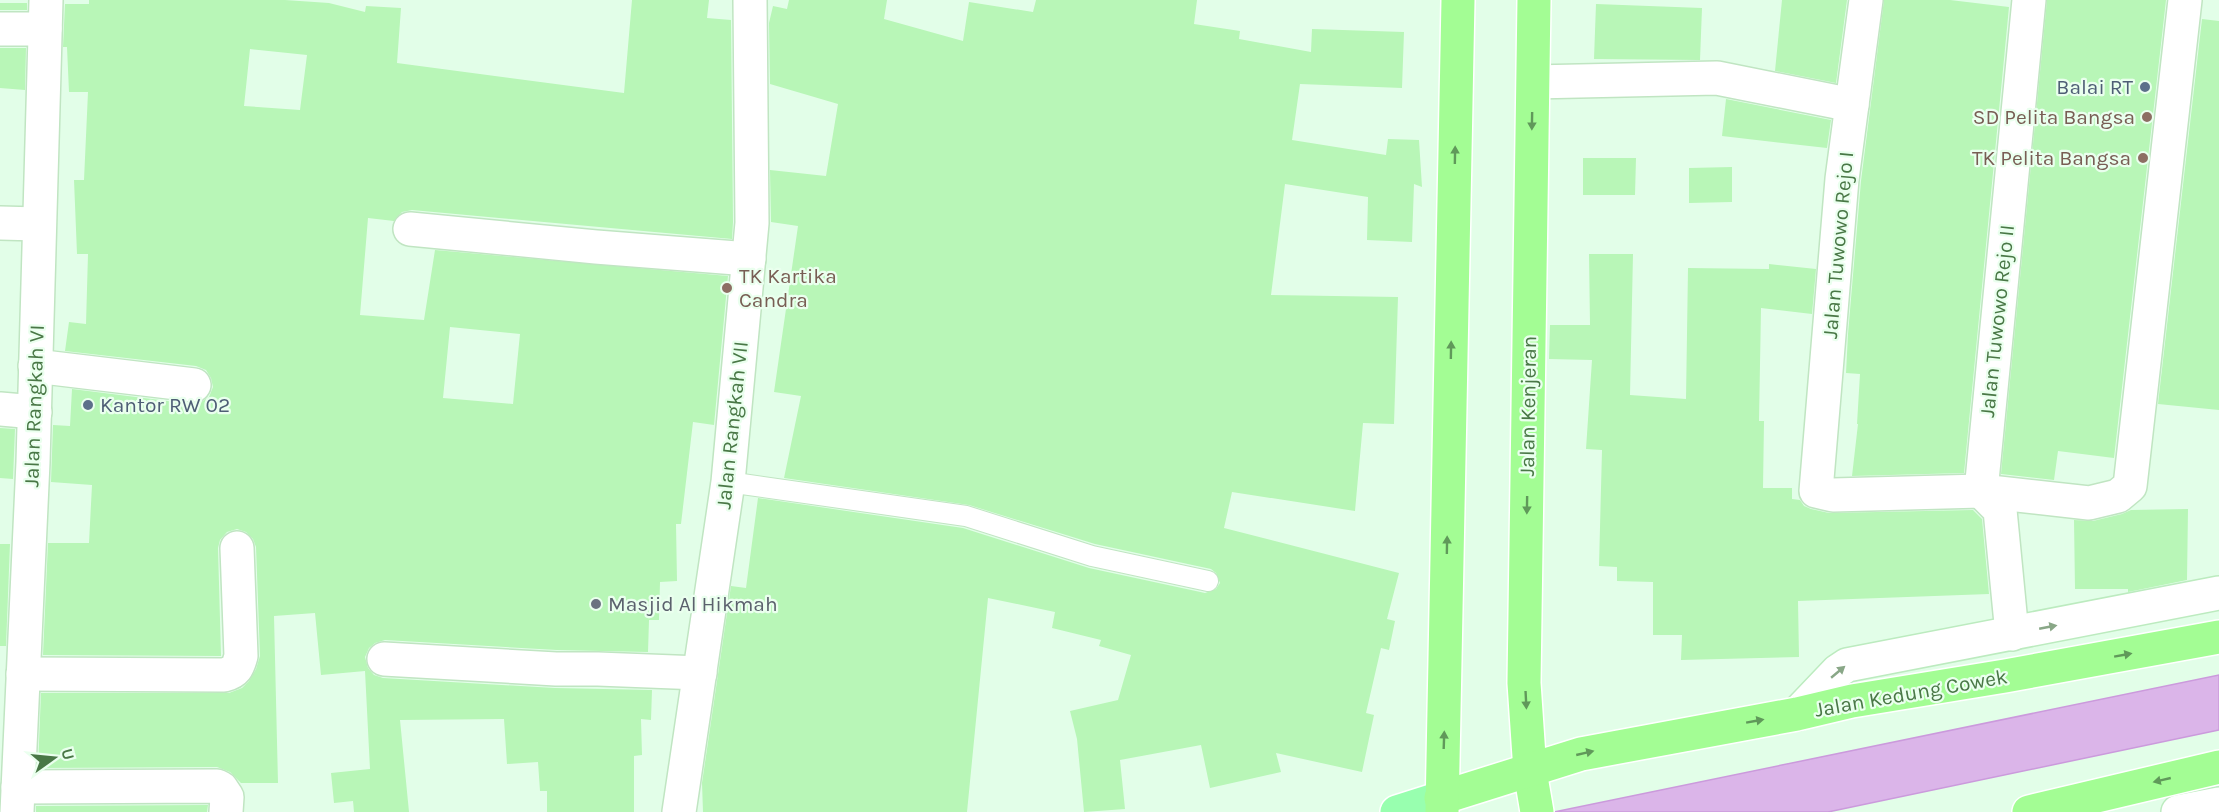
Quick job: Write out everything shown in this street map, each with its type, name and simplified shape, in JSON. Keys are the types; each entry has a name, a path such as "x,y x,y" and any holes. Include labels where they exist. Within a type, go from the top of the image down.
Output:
{"highway":[{"path":"1458,0 1442,805 1534,793 1581,754 1797,714"},
{"name":"Jalan Kenjeran","path":"1534,0 1524,683 1534,793"},
{"name":"Jalan Kedung Cowek","path":"1797,714 1852,701 2219,637"},
{"path":"2028,812 2219,767"}],"main road":[{"path":"1396,812 1442,805"}],"street":[{"name":"Jalan Rangkah VII","path":"679,812 728,482 749,259 752,223 750,0"},
{"name":"Jalan Tuwowo Rejo I","path":"1866,0 1842,179 1816,491 1833,495 1981,491"},
{"name":"Jalan Tuwowo Rejo II","path":"1981,491 2029,0"},
{"path":"1981,491 2089,503 2118,496 2130,486 2185,0"},
{"path":"0,29 45,14"},
{"name":"Jalan Rangkah VI","path":"18,799 23,674 13,597 35,412 45,14"},
{"path":"1533,82 1717,78 1852,105"},
{"path":"0,223 38,224"},
{"path":"410,229 749,259"},
{"path":"35,366 194,385"},
{"path":"0,409 35,412"},
{"path":"1981,491 2001,510 2012,634"},
{"path":"23,674 224,675 234,672 241,656 237,548"},
{"name":"Jalan Kedung Cowek","path":"1797,714 1838,671 1847,665 2219,593"},
{"path":"384,659 555,669 700,673"},
{"path":"18,799 216,786 225,792 227,797 226,812"},
{"path":"2178,812 2219,804"}],"lane":[{"path":"728,482 966,516 1092,556 1208,581"}],"shaded area":[{"path":"2219,675 2219,730 1828,812 1554,812"}],"building":[{"path":"89,0 285,0 329,3 365,12 366,6 401,8 397,63 624,93 632,0 709,0 707,18 731,20 732,239 412,210 402,212 394,221 368,218 360,315 424,320 435,250 728,276 714,425 693,422 681,524 676,524 677,581 660,582 659,620 649,620 648,652 557,650 385,640 369,648 365,657 368,668 374,675 383,678 555,688 652,690 651,720 641,719 642,755 634,756 634,812 547,812 547,791 540,791 538,762 507,764 504,719 400,720 409,812 354,812 353,801 334,803 331,773 370,769 365,671 321,675 315,613 274,616 278,783 241,783 230,772 217,767 38,768 41,693 229,693 242,688 249,681 260,656 256,547 253,539 246,532 237,529 227,532 220,540 218,548 221,656 43,655 48,543 89,543 92,485 51,482 53,425 70,426 72,389 192,404 209,397 213,387 206,370 196,366 65,351 69,322 86,324 88,254 77,254 74,180 84,180 88,92 69,92 67,47 63,47 65,4 89,4","holes":["250,49 307,55 300,110 244,106","450,327 520,334 513,404 443,398"]},
{"path":"789,0 887,0 884,19 963,41 969,2 1033,12 1036,0 1197,0 1194,24 1240,31 1239,39 1311,52 1312,29 1404,32 1402,88 1300,84 1292,140 1386,155 1388,139 1419,140 1422,187 1414,184 1412,242 1367,240 1368,197 1285,184 1271,295 1398,297 1394,424 1363,423 1355,511 1232,492 1224,528 1399,573 1387,619 1395,621 1389,650 1381,648 1366,713 1374,715 1362,772 1276,753 1281,772 1210,788 1201,745 1120,760 1125,809 1084,812 1077,739 1070,711 1118,700 1131,655 1099,646 1101,640 1052,628 1055,612 988,598 967,812 703,812 702,783 731,586 746,588 758,498 963,528 1089,568 1205,593 1216,589 1220,583 1216,573 1211,569 1095,544 969,505 784,478 801,396 774,392 798,226 771,222 770,170 826,176 838,104 770,84 769,23 773,6 787,9"},
{"path":"1782,0 1847,0 1836,83 1775,71"},
{"path":"1884,0 1950,0 2009,7 1964,473 1852,476 1858,424 1860,374 1846,373 1848,334 1861,181"},
{"path":"2047,0 2166,0 2114,458 2058,451 2054,480 2001,474"},
{"path":"0,3 27,3 27,10 0,10"},
{"path":"1596,4 1702,8 1700,60 1594,59"},
{"path":"2202,19 2219,21 2219,410 2158,404"},
{"path":"0,48 26,48 25,90 0,88"},
{"path":"1726,99 1831,120 1827,148 1722,136"},
{"path":"1583,158 1636,158 1635,195 1583,195"},
{"path":"1732,167 1732,202 1689,203 1689,168"},
{"path":"1589,254 1633,254 1630,395 1686,399 1688,268 1769,269 1769,264 1816,269 1812,314 1761,308 1759,421 1764,421 1763,488 1792,488 1792,499 1800,500 1804,506 1811,509 1829,513 1973,510 1982,519 1989,594 1798,601 1799,657 1681,660 1682,635 1653,635 1653,582 1617,581 1617,567 1599,566 1602,450 1586,449 1592,360 1549,359 1550,325 1590,325"},
{"path":"0,428 15,429 13,479 0,478"},
{"path":"2188,509 2187,580 2128,592 2128,589 2075,589 2074,520 2093,521 2131,510"},
{"path":"0,544 10,544 6,646 0,646"},
{"path":"208,805 207,812 36,812 36,806"}],"place":[{"name":"Balai RT","path":"2145,87"},
{"name":"SD Pelita Bangsa","path":"2147,117"},
{"name":"TK Pelita Bangsa","path":"2143,158"},
{"name":"TK Kartika Candra","path":"727,288"},
{"name":"Kantor RW 02","path":"88,405"},
{"name":"Masjid Al Hikmah","path":"596,604"}]}
